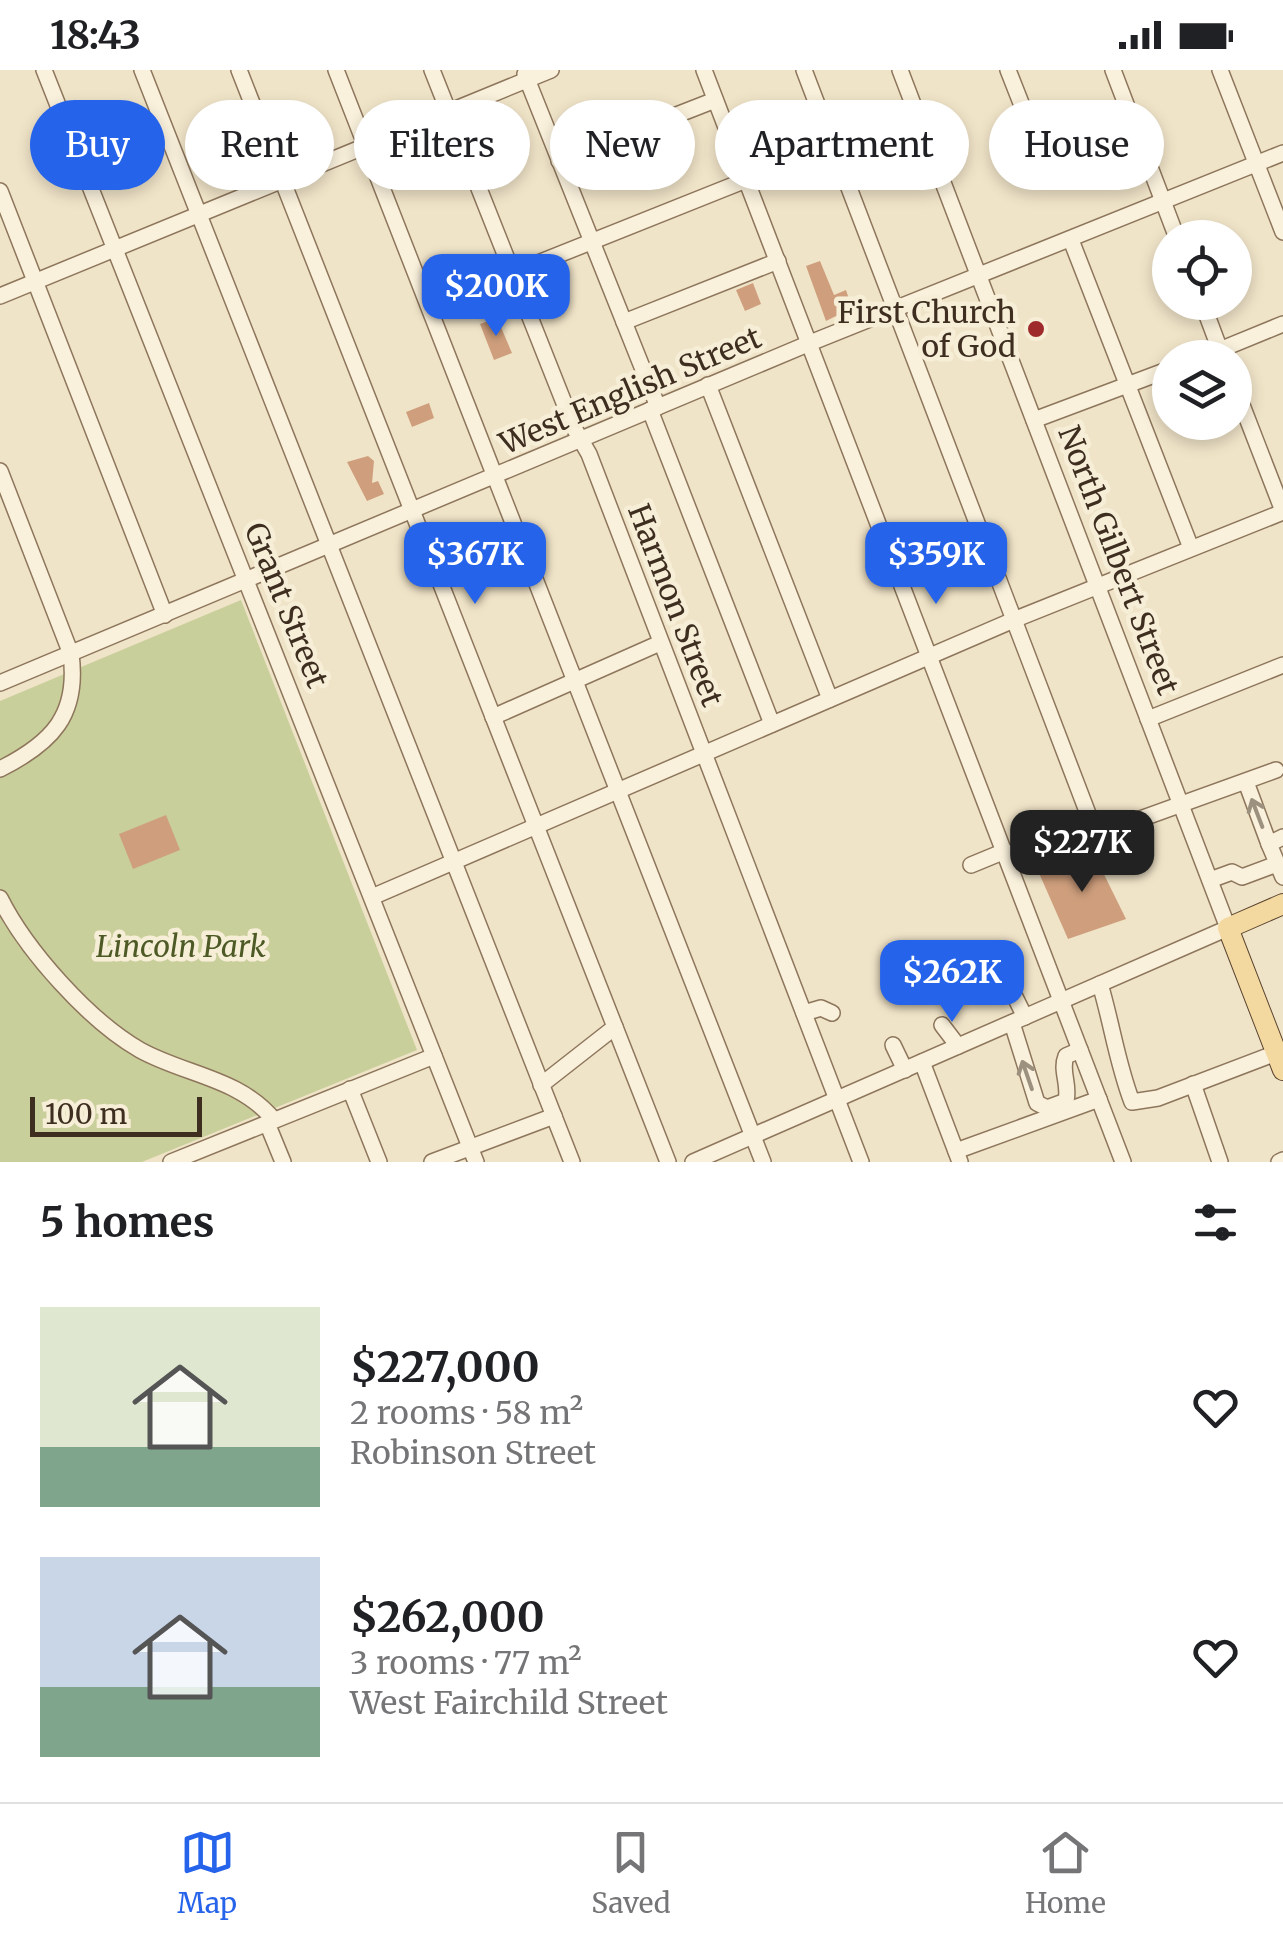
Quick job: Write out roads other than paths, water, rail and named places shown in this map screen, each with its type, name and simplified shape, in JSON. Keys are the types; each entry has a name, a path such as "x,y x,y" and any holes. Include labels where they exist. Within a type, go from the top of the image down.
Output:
{"main road":[{"path":"1228,928 1283,904"},
{"name":"North Gilbert Street","path":"1228,928 1278,1047"}],"street":[{"name":"Grant Street","path":"44,70 473,1154"},
{"path":"142,70 572,1162"},
{"path":"238,70 250,100"},
{"path":"336,70 354,114"},
{"name":"Harmon Street","path":"432,70 444,100"},
{"path":"472,100 525,75 551,70"},
{"path":"695,108 715,100 704,70"},
{"path":"804,70 1095,832"},
{"name":"North Gilbert Street","path":"900,70 1228,928"},
{"path":"1008,70 1020,100"},
{"path":"1112,70 1170,220"},
{"path":"1220,70 1283,232"},
{"path":"525,75 550,138"},
{"name":"West English Street","path":"0,683 810,343 1283,154"},
{"path":"0,296 254,190"},
{"path":"287,190 668,1162"},
{"path":"384,190 763,1162"},
{"name":"Harmon Street","path":"480,190 861,1162"},
{"path":"571,190 624,322 772,724"},
{"path":"513,273 721,190"},
{"path":"750,190 1123,1162"},
{"path":"0,191 165,615"},
{"path":"1071,240 1191,548"},
{"path":"624,322 778,261"},
{"path":"1249,340 1283,324"},
{"path":"1034,420 1152,375"},
{"path":"708,386 830,699"},
{"path":"372,897 1016,620 1283,512 1252,432"},
{"path":"0,770 30,755 64,718 74,684 70,654 2,481"},
{"path":"493,717 660,643"},
{"path":"1148,720 1283,665"},
{"path":"971,864 1008,859 1095,832 1106,834 1276,770"},
{"path":"1210,880 1232,872 1242,877 1280,870 1276,841 1246,782"},
{"path":"0,898 38,956 84,1004 138,1049 242,1091 271,1122 283,1162"},
{"path":"693,1162 1228,928"},
{"path":"1100,984 1112,1023 1116,1060 1132,1102"},
{"path":"1013,993 1037,1103 1048,1108 1066,1101 1070,1087 1062,1065 1066,1056 1080,1050"},
{"path":"804,1013 820,1008 832,1013"},
{"path":"942,1024 958,1046"},
{"path":"541,1085 616,1026"},
{"path":"893,1045 905,1070"},
{"path":"922,1062 958,1156 1101,1106 1132,1102 1193,1084 1278,1047"},
{"path":"181,1160 434,1056"},
{"path":"1193,1084 1220,1162"},
{"path":"350,1090 379,1162"},
{"path":"432,1162 473,1154 554,1116"}],"place":[{"name":"First Church of God","path":"1036,329"}],"park label":[{"name":"Lincoln Park","path":"181,946"}]}
